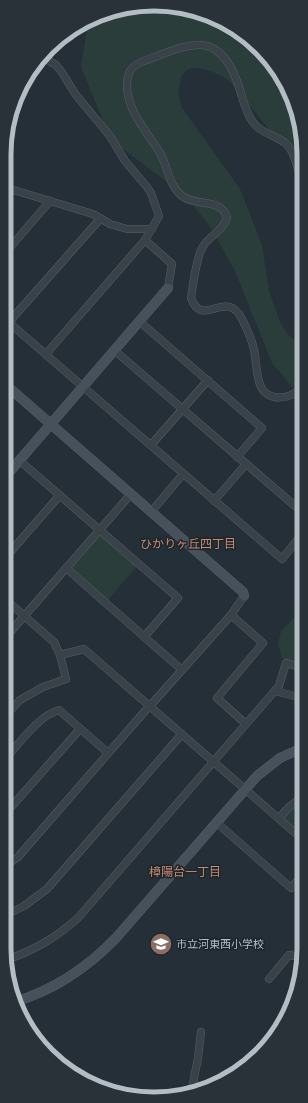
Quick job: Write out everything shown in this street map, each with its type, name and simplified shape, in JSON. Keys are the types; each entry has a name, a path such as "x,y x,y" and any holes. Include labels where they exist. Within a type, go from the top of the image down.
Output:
{"street":[{"path":"297,170 293,156 285,143 259,129 253,121 243,104 233,71 220,52 202,45 186,46 141,62 129,71 127,88 128,99 132,110 161,154 176,189 189,200 217,205 226,213 227,216 223,226 206,242 200,252 190,298 192,303 200,310 204,311 226,306 232,307 241,318 252,343 258,378 262,389 266,394 272,397 285,397 293,395 297,392"},
{"path":"46,354 145,240 159,216 151,193 147,187 125,161 110,136 76,95 61,71 56,65 47,59"},
{"path":"11,189 93,214 110,224 126,229 152,229"},
{"path":"11,246 50,201"},
{"path":"11,318 100,219"},
{"path":"11,470 168,288 172,264 145,240"},
{"path":"139,321 262,428 238,457"},
{"path":"11,324 282,559 297,540"},
{"path":"114,350 297,508"},
{"path":"151,445 208,380"},
{"path":"11,393 51,424 243,592 244,596 230,615 182,670 145,710 18,857 11,862"},
{"path":"19,460 178,598 144,637"},
{"path":"214,501 246,464"},
{"path":"151,512 183,474"},
{"path":"11,631 131,494"},
{"path":"11,551 60,495"},
{"path":"66,568 182,670"},
{"path":"11,604 54,642 60,655 66,679 43,687 20,700 11,710"},
{"path":"230,615 263,643 216,698 246,724"},
{"path":"60,655 84,649 297,834"},
{"path":"11,958 42,945 61,933 78,918 275,691 279,686 286,663 297,666"},
{"path":"275,691 297,697"},
{"path":"11,752 42,718 59,710 108,753"},
{"path":"11,808 80,729"},
{"path":"11,912 24,906 46,889 182,734"},
{"path":"21,1000 32,997 51,988 93,961 116,938 245,789 268,767 280,758 297,750"},
{"path":"279,818 289,807 297,801"},
{"path":"217,823 291,888 297,881"},
{"path":"269,979 289,956 297,957"},
{"path":"192,1087 201,1032"}],"green space":[{"path":"163,11 191,16 226,30 248,46 262,60 273,75 286,99 292,117 296,135 297,163 225,78 213,72 199,68 187,70 181,77 179,99 182,108 240,189 262,245 269,291 280,322 287,333 297,344 297,393 272,363 235,271 211,228 186,196 111,140 81,67 87,28 117,16 135,12"},
{"path":"98,536 102,536 137,566 107,601 72,570 72,567"},
{"path":"297,615 297,668 282,658 278,644 281,631"},
{"path":"297,805 297,830 285,819 285,816"}],"place":[{"name":"市立河東西小学校","path":"161,944"}],"district":[{"name":"ひかりヶ丘四丁目","path":"188,544"},
{"name":"樟陽台一丁目","path":"185,872"}]}
